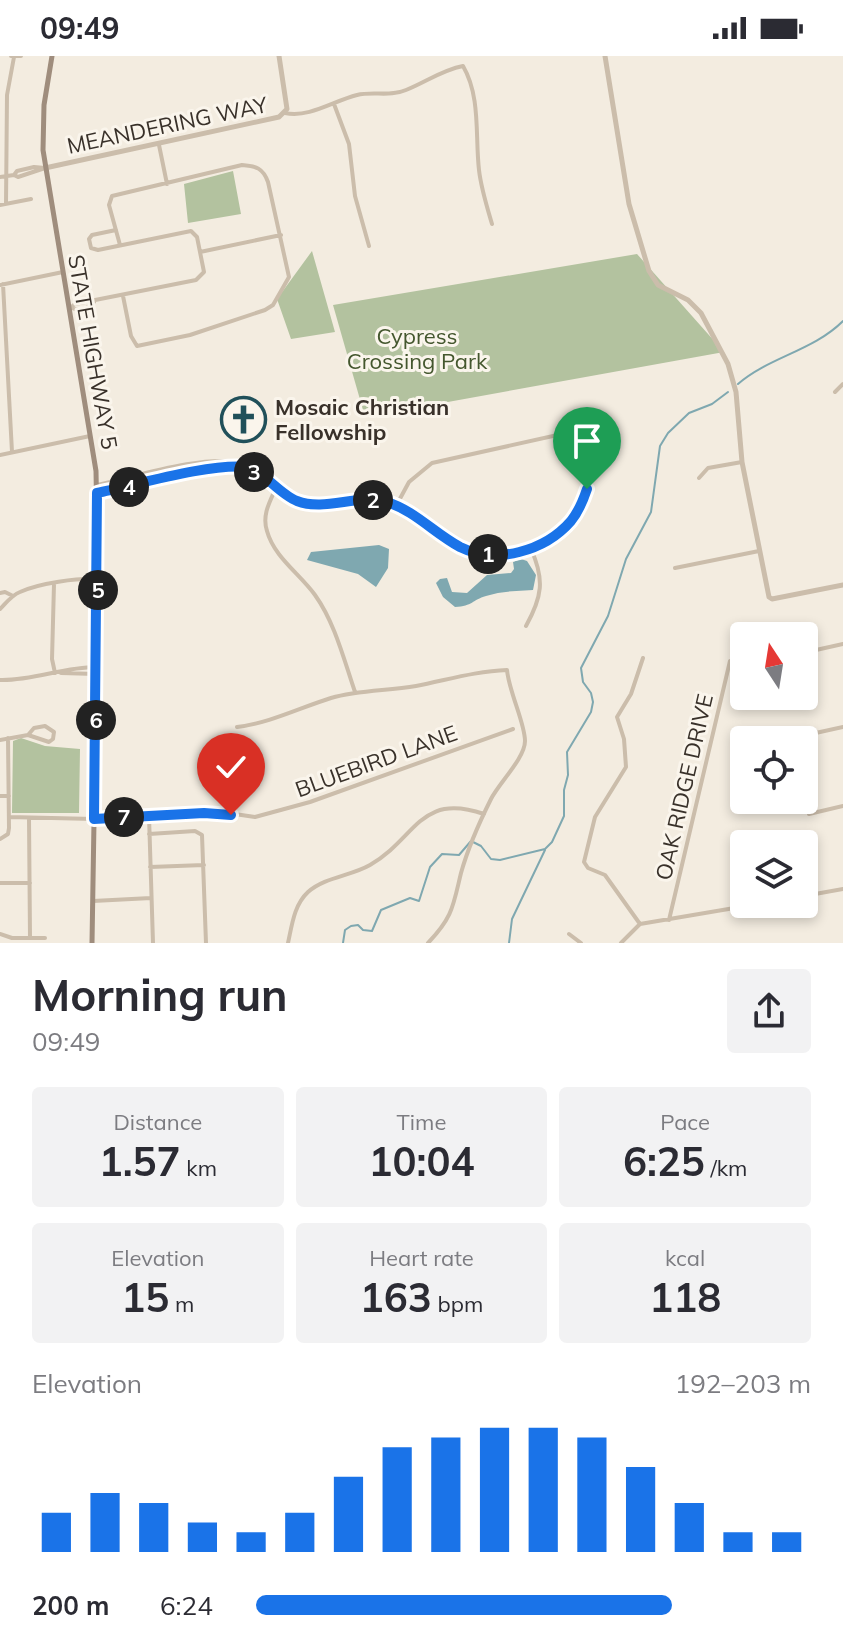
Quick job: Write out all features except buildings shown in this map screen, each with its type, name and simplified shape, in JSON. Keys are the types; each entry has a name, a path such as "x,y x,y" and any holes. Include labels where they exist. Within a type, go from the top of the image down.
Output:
{"main road":[{"name":"STATE HIGHWAY 5","path":"52,56 43,118 45,168 92,436 97,485 92,943"}],"street":[{"path":"21,56 12,56 7,95 3,204 31,199"},
{"name":"MEANDERING WAY","path":"45,168 279,117 285,113 287,106 279,56"},
{"path":"605,56 629,204 639,245 653,280 695,306 724,352 736,392 742,462 768,593 772,599 843,585"},
{"path":"285,113 294,115 359,94 405,91 439,73 463,66 472,94 479,171 492,224"},
{"path":"334,104 349,144 355,196 369,246"},
{"path":"159,145 167,184"},
{"path":"120,245 109,199 112,196 242,165 256,166 264,172 289,277 273,305 190,335 137,346 123,296"},
{"path":"3,176 34,167 45,168"},
{"path":"70,308 75,304 201,277 204,272 197,237 191,231 98,250 91,248 92,235 116,230"},
{"path":"200,252 281,235"},
{"path":"12,452 3,367 1,285 63,272"},
{"path":"835,392 843,384"},
{"path":"97,485 221,459 248,467 288,497 311,505 366,499 410,512 462,548 496,554 517,553 552,539 579,509 589,475 580,430 432,463 409,482 396,506"},
{"path":"0,455 92,436"},
{"path":"699,478 708,468 742,462"},
{"path":"97,493 219,467 248,467"},
{"path":"276,489 267,509 267,533 278,553 315,595 355,692"},
{"path":"526,626 541,589 537,563 531,549"},
{"path":"675,568 759,551"},
{"path":"0,609 13,596 26,590 79,579 98,579"},
{"path":"54,584 52,659 56,673"},
{"path":"0,593 13,596"},
{"path":"818,650 843,644"},
{"path":"640,924 605,875 588,868 584,862 595,817 626,767 624,739 617,717 631,694 643,658"},
{"name":"OAK RIDGE DRIVE","path":"669,920 730,661"},
{"path":"0,680 22,680 72,668 96,670"},
{"path":"237,727 281,717 304,706 355,692 507,670 509,688 525,741 522,753 484,814 466,860 455,904 428,943"},
{"path":"0,740 28,735 45,742 55,736 53,729 45,726 34,728 28,735"},
{"path":"818,732 843,727"},
{"name":"BLUEBIRD LANE","path":"9,817 94,819 221,812 255,817 267,815 513,729"},
{"path":"0,839 8,834 8,738"},
{"path":"0,796 9,796"},
{"path":"818,812 843,806"},
{"path":"288,943 296,910 307,893 370,866 398,844 416,823 439,809 464,807 484,814"},
{"path":"149,816 153,943"},
{"path":"29,818 30,938"},
{"path":"149,834 200,832 206,943"},
{"path":"150,867 204,865"},
{"path":"0,883 30,883"},
{"path":"818,893 843,889"},
{"path":"93,901 151,898"},
{"path":"621,943 640,924 730,909"},
{"path":"0,934 45,938"},
{"path":"569,934 581,943"}],"green space":[{"path":"233,171 241,214 188,223 184,184"},
{"name":"Cypress Crossing Park","path":"312,251 335,332 291,339 277,299"},
{"name":"Cypress Crossing Park","path":"637,254 724,352 365,417 333,305"},
{"path":"21,738 45,746 80,749 79,813 12,813 13,741"}],"water":[{"path":"379,545 389,549 388,568 376,587 358,574 307,560 311,552"},
{"path":"521,559 527,561 536,575 533,590 497,593 455,607 443,597 436,583 447,578 452,592 467,593 487,575 511,573 513,562"}],"waterway":[{"path":"738,384 763,367 818,340 843,321"},
{"path":"343,943 345,930 351,926 358,925 363,930 372,931 381,910 410,898 419,901 430,867 442,854 459,855 471,841 481,846 491,859 500,860 545,849 552,842 564,816 567,752 591,712 593,702 583,682 581,668 608,616 626,559 651,512 660,446 668,433 689,413 712,404 728,392"},
{"path":"509,943 512,919 545,850"}],"place":[{"name":"Mosaic Christian Fellowship","path":"244,420"}],"route":[{"path":"231,815 221,812 94,819 97,493 219,467 248,467 299,502 311,505 366,499 386,502 410,512 462,548 496,554 517,553 552,539 579,509 587,489"}]}
